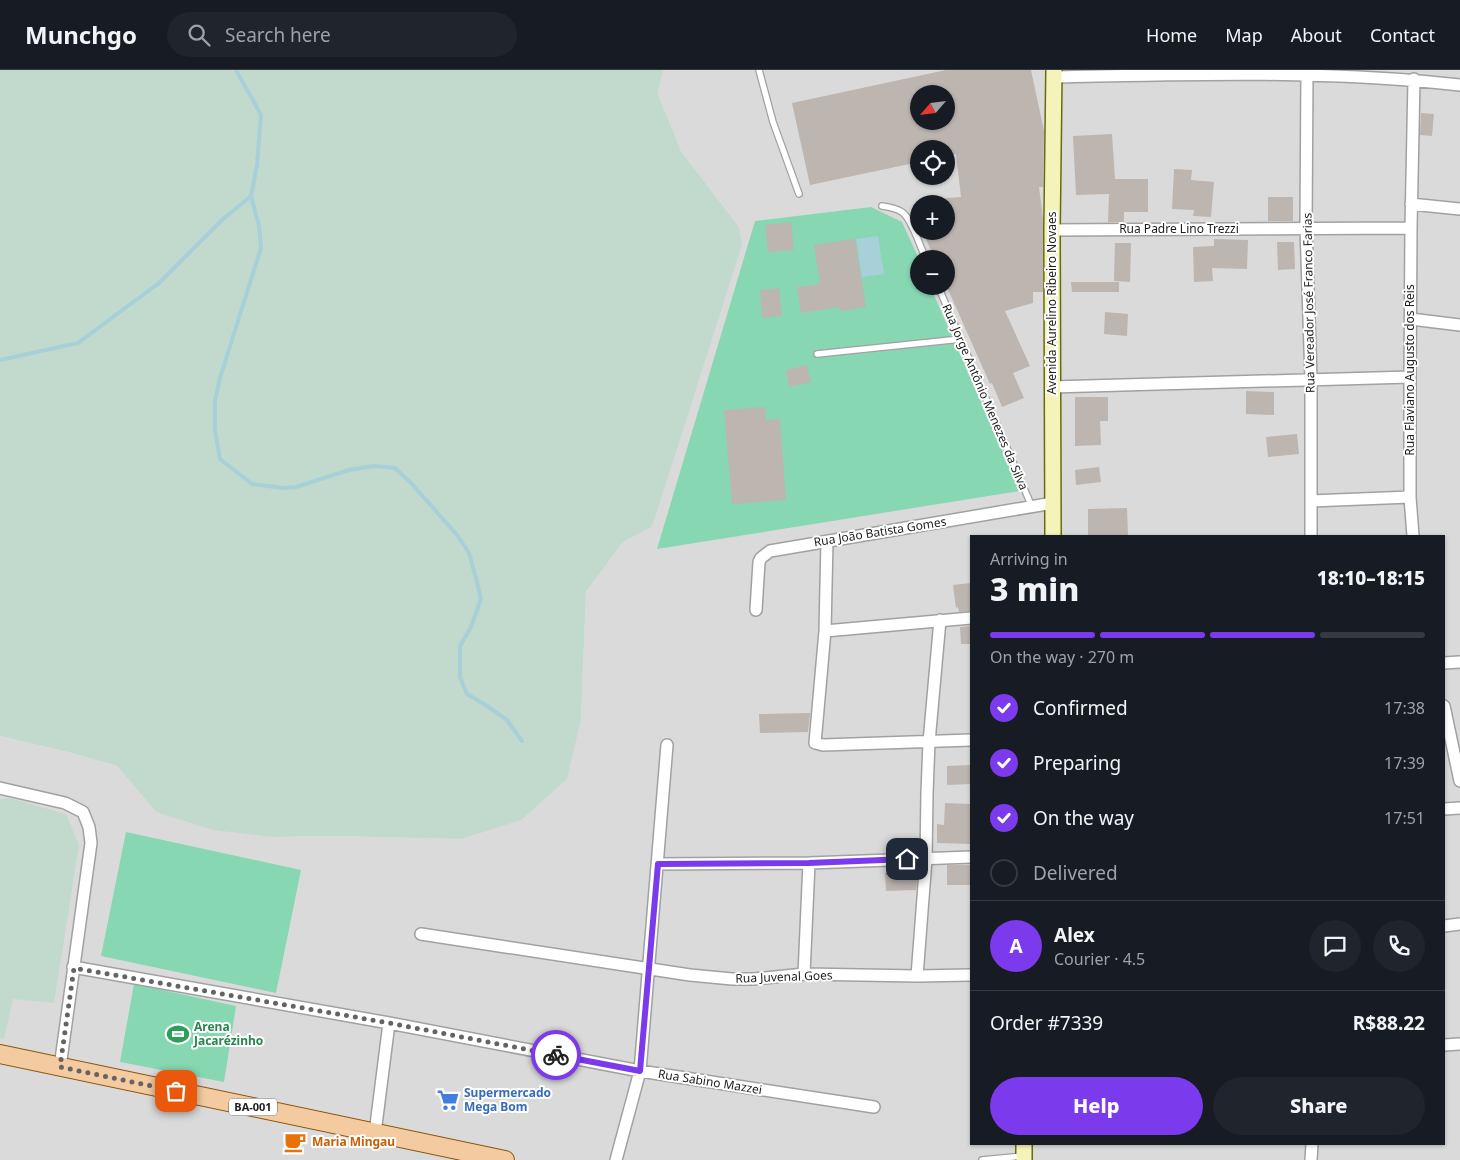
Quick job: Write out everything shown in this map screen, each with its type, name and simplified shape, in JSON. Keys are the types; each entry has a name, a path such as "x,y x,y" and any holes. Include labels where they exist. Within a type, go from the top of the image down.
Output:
{"main road":[{"name":"BA-001","path":"0,1054 505,1160"}],"street":[{"path":"1054,73 1307,71 1414,79 1460,85"},
{"name":"Rua Vereador José Franco Farias","path":"1307,71 1306,228 1311,379 1311,535"},
{"name":"Avenida Aurelino Ribeiro Novaes","path":"1053,535 1052,230 1054,73"},
{"name":"Rua Flaviano Augusto dos Reis","path":"1413,535 1410,497 1410,376 1414,79"},
{"path":"1411,204 1460,209"},
{"name":"Rua Padre Lino Trezzi","path":"1052,230 1411,228"},
{"path":"1411,319 1460,325"},
{"path":"1052,387 1410,376"},
{"path":"1310,501 1410,497"},
{"name":"Rua João Batista Gomes","path":"756,610 759,562 766,553 779,549 1053,503"},
{"path":"827,541 825,631 815,743 818,745 970,740"},
{"path":"825,631 970,618"},
{"path":"917,976 926,859 930,742 940,620"},
{"path":"1445,663 1460,662"},
{"path":"1445,711 1460,782"},
{"path":"616,1160 640,1071 667,745"},
{"path":"0,788 65,803 83,812 86,818 91,843 60,1067"},
{"path":"1445,809 1460,808"},
{"path":"658,864 809,863 970,857"},
{"path":"804,974 809,863"},
{"path":"1445,926 1460,924"},
{"name":"Rua Juvenal Goes","path":"421,934 690,975 732,979 754,979 804,974 970,975"},
{"name":"Rua Sabino Mazzei","path":"74,968 389,1023 640,1071 874,1107"},
{"path":"375,1133 389,1023"},
{"path":"1445,1045 1460,1044"},
{"path":"1312,1145 1312,1160"}],"lane":[{"path":"759,70 773,122 799,194"},
{"path":"882,206 903,212 909,219 922,250"},
{"name":"Rua Jorge Antônio Menezes da Silva","path":"942,295 1032,507"},
{"path":"817,354 960,339"},
{"path":"982,1160 1024,1153"}],"shaded area":[{"path":"663,70 1460,70 1460,1160 0,1160 0,736 117,766 156,812 272,837 333,836 461,839 581,719 586,592 623,542 652,527 739,227 681,151 658,94"}],"green space":[{"path":"0,70 663,70 658,94 681,151 739,227 742,245 652,527 623,542 586,592 581,719 567,779 521,820 461,839 333,836 272,837 213,830 156,812 117,766 0,736"},
{"path":"871,207 902,222 915,250 910,250 910,295 934,295 1020,491 657,549 755,221"},
{"path":"9,798 66,814 79,845 54,1003 13,999 4,1039 0,1038 0,799"},
{"path":"126,832 301,870 276,993 101,956"},
{"name":"Arena Jacarézinho","path":"134,984 236,1006 224,1082 120,1062"}],"water":[{"path":"878,236 884,274 862,277 856,239"}],"building":[{"path":"946,70 1031,70 1044,131 1043,187 1039,187 1043,218 1043,292 1033,292 1033,303 1005,311 1030,366 1013,373 1024,398 1002,407 950,295 955,295 955,250 931,250 926,240 955,240 955,197 961,197 955,140 910,140 910,164 810,185 792,103"},
{"path":"1421,113 1434,114 1432,136 1420,135"},
{"path":"1112,134 1115,179 1148,179 1148,212 1124,212 1124,222 1108,222 1109,194 1076,195 1073,136"},
{"path":"1174,169 1192,170 1191,180 1214,182 1211,217 1193,216 1194,210 1172,209"},
{"path":"1268,197 1293,197 1293,221 1268,221"},
{"path":"791,222 794,250 768,252 765,225"},
{"path":"855,239 866,307 840,311 839,307 801,313 797,287 820,284 814,245"},
{"path":"1214,239 1248,240 1247,269 1212,268 1213,281 1194,282 1193,247 1214,246"},
{"path":"1277,242 1294,242 1295,269 1278,270"},
{"path":"1115,243 1131,243 1130,282 1114,281"},
{"path":"1071,282 1119,282 1119,292 1072,292"},
{"path":"779,288 782,316 762,318 760,290"},
{"path":"1105,312 1128,314 1127,336 1104,334"},
{"path":"807,365 811,382 789,387 786,370"},
{"path":"1246,391 1274,392 1274,415 1246,414"},
{"path":"1075,397 1108,397 1108,421 1100,421 1101,445 1075,446"},
{"path":"765,407 766,420 780,419 786,500 732,504 724,410"},
{"path":"1297,434 1299,454 1268,457 1266,437"},
{"path":"1099,467 1101,482 1076,485 1075,470"},
{"path":"1127,508 1128,535 1088,535 1088,509"},
{"path":"970,583 970,611 959,612 958,607 956,608 953,585"},
{"path":"970,626 970,644 961,644 960,627"},
{"path":"810,713 808,732 760,733 759,714"},
{"path":"970,765 970,784 947,785 947,766"},
{"path":"945,803 970,804 970,844 937,843 937,824 944,825"},
{"path":"947,865 970,865 970,885 947,885"},
{"path":"918,871 916,890 886,891 885,873"}],"waterway":[{"path":"0,360 78,343 159,283 222,220 251,196 257,165 261,115 236,70"},
{"path":"251,196 259,226 261,248 220,378 215,401 215,430 220,459 252,484 283,488 296,487 349,470 374,466 395,468 411,483 457,535 469,553 481,599 471,627 460,646 460,677 467,694 507,720 522,741"}],"way so far":[{"path":"176,1091 60,1067 74,968 389,1023 556,1055"}],"place":[{"name":"Arena Jacarézinho","path":"178,1034"},
{"name":"Supermercado Mega Bom","path":"448,1100"},
{"name":"Maria Mingau","path":"295,1142"}],"route":[{"path":"556,1055 640,1071 658,864 809,863 907,859"}]}
